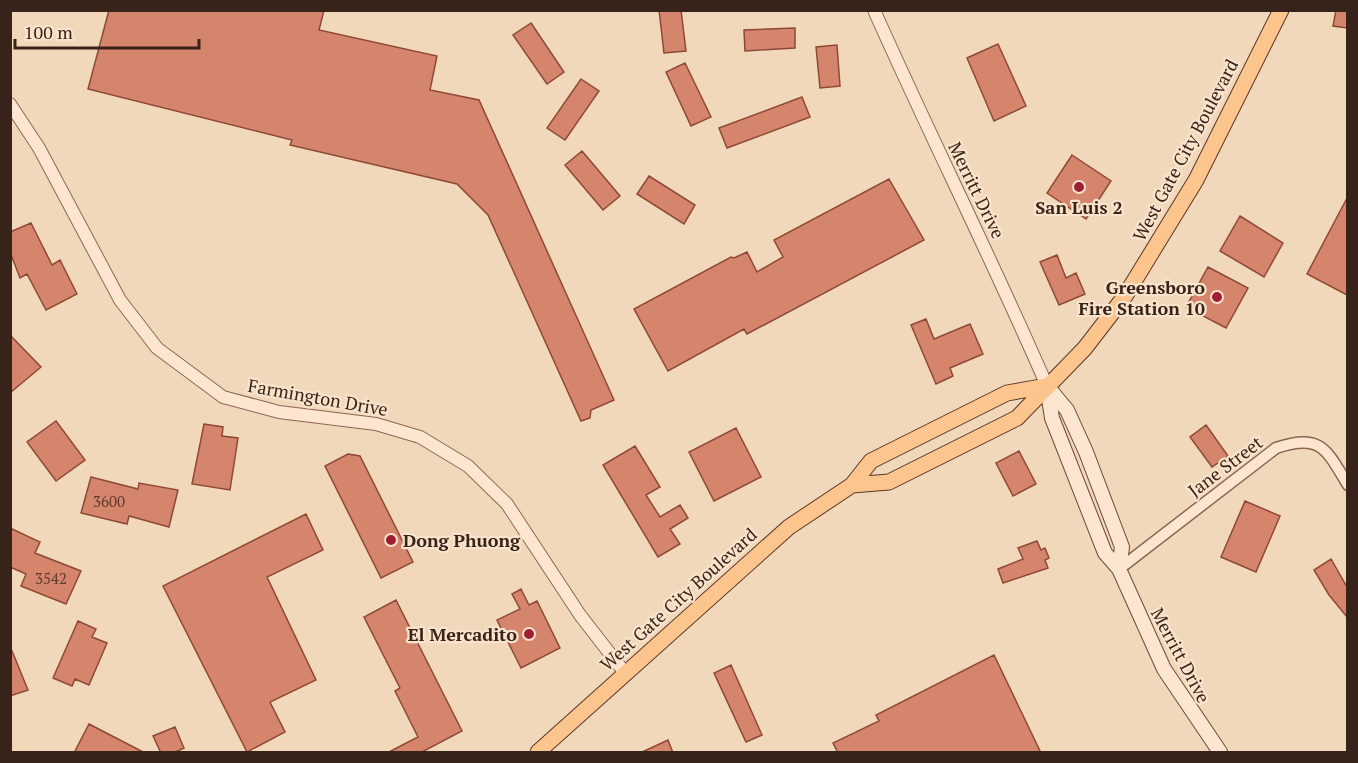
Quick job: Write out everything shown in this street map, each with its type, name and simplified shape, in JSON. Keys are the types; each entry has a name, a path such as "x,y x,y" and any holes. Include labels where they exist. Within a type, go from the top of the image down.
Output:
{"main road":[{"name":"West Gate City Boulevard","path":"852,485 889,482 1017,418 1085,348 1113,314 1148,262 1196,180 1281,10"},
{"name":"West Gate City Boulevard","path":"538,753 789,527 852,485 871,461 1007,393 1047,386"},
{"name":"Merritt Drive","path":"1047,386 1052,418 1105,554 1119,569 1164,669 1220,753"}],"street":[{"name":"Merritt Drive","path":"874,10 955,189 979,232 1047,386"},
{"name":"Farmington Drive","path":"10,104 39,148 120,300 157,348 223,397 279,412 376,424 420,437 468,466 507,504 580,615 625,673"},
{"name":"Jane Street","path":"1119,569 1276,448 1295,441 1317,443 1331,458 1347,485"}],"building":[{"path":"109,10 324,10 319,30 437,56 430,90 479,100 614,400 591,410 590,418 581,421 488,215 457,184 290,145 292,140 88,89"},
{"path":"659,10 681,10 686,51 664,53"},
{"path":"1336,10 1347,10 1347,28 1333,26"},
{"path":"531,23 564,72 547,84 513,35"},
{"path":"795,28 795,48 745,51 744,30"},
{"path":"998,44 1026,106 994,121 967,58"},
{"path":"837,45 840,86 820,88 816,47"},
{"path":"685,63 711,117 691,126 666,72"},
{"path":"581,79 599,91 565,140 547,128"},
{"path":"802,97 810,117 727,148 719,128"},
{"path":"582,151 620,196 603,210 565,165"},
{"name":"San Luis 2","path":"1072,155 1111,181 1086,219 1047,193"},
{"path":"649,176 695,205 684,224 637,194"},
{"path":"889,179 924,240 747,334 744,329 668,371 634,309 731,257 734,258 747,252 757,272 783,257 774,240"},
{"path":"1347,198 1347,295 1307,274"},
{"path":"1240,216 1283,243 1264,277 1220,251"},
{"path":"31,223 52,265 60,260 77,294 46,310 27,274 20,278 10,252 10,232"},
{"path":"1057,255 1066,278 1076,273 1085,294 1059,305 1040,262"},
{"name":"Greensboro Fire Station 10","path":"1208,267 1248,288 1226,328 1186,307"},
{"path":"926,319 934,339 970,324 983,354 950,368 953,376 936,384 911,325"},
{"path":"10,335 41,367 10,393"},
{"path":"56,421 85,460 56,481 27,442"},
{"path":"204,424 223,427 222,436 238,438 230,490 192,484"},
{"path":"1206,425 1228,456 1212,467 1190,437"},
{"path":"736,428 761,477 714,501 689,452"},
{"path":"635,446 660,487 646,495 660,517 680,505 688,518 670,529 680,544 658,557 603,465"},
{"path":"1019,451 1036,484 1013,496 996,463"},
{"path":"348,454 360,456 413,562 381,578 325,466"},
{"path":"91,477 138,489 139,483 178,490 169,527 129,516 127,524 81,513"},
{"path":"1245,501 1280,516 1256,572 1221,557"},
{"path":"306,514 323,550 267,577 316,680 270,702 285,732 247,752 163,586"},
{"path":"10,528 40,542 35,553 81,571 66,604 21,586 26,574 10,567"},
{"path":"1037,541 1041,550 1045,548 1049,558 1045,560 1048,568 1003,583 998,569 1023,559 1018,548"},
{"path":"1331,559 1347,587 1347,617 1329,595 1314,570"},
{"name":"El Mercadito","path":"521,589 529,605 537,601 560,648 521,668 497,620 520,609 512,594"},
{"path":"396,600 462,731 420,753 387,753 418,737 395,691 400,688 364,617"},
{"path":"78,621 96,629 92,637 107,643 89,685 75,679 72,686 53,678"},
{"path":"10,646 28,690 10,696"},
{"path":"994,655 1041,753 838,753 833,743 879,721 876,715"},
{"path":"731,665 762,735 746,742 714,673"},
{"path":"89,724 145,753 74,753"},
{"path":"175,727 184,748 173,753 161,753 153,736"},
{"path":"668,740 673,753 640,753"}],"place":[{"name":"San Luis 2","path":"1079,187"},
{"name":"Greensboro Fire Station 10","path":"1217,297"},
{"name":"Dong Phuong","path":"391,540"},
{"name":"El Mercadito","path":"529,634"}]}
